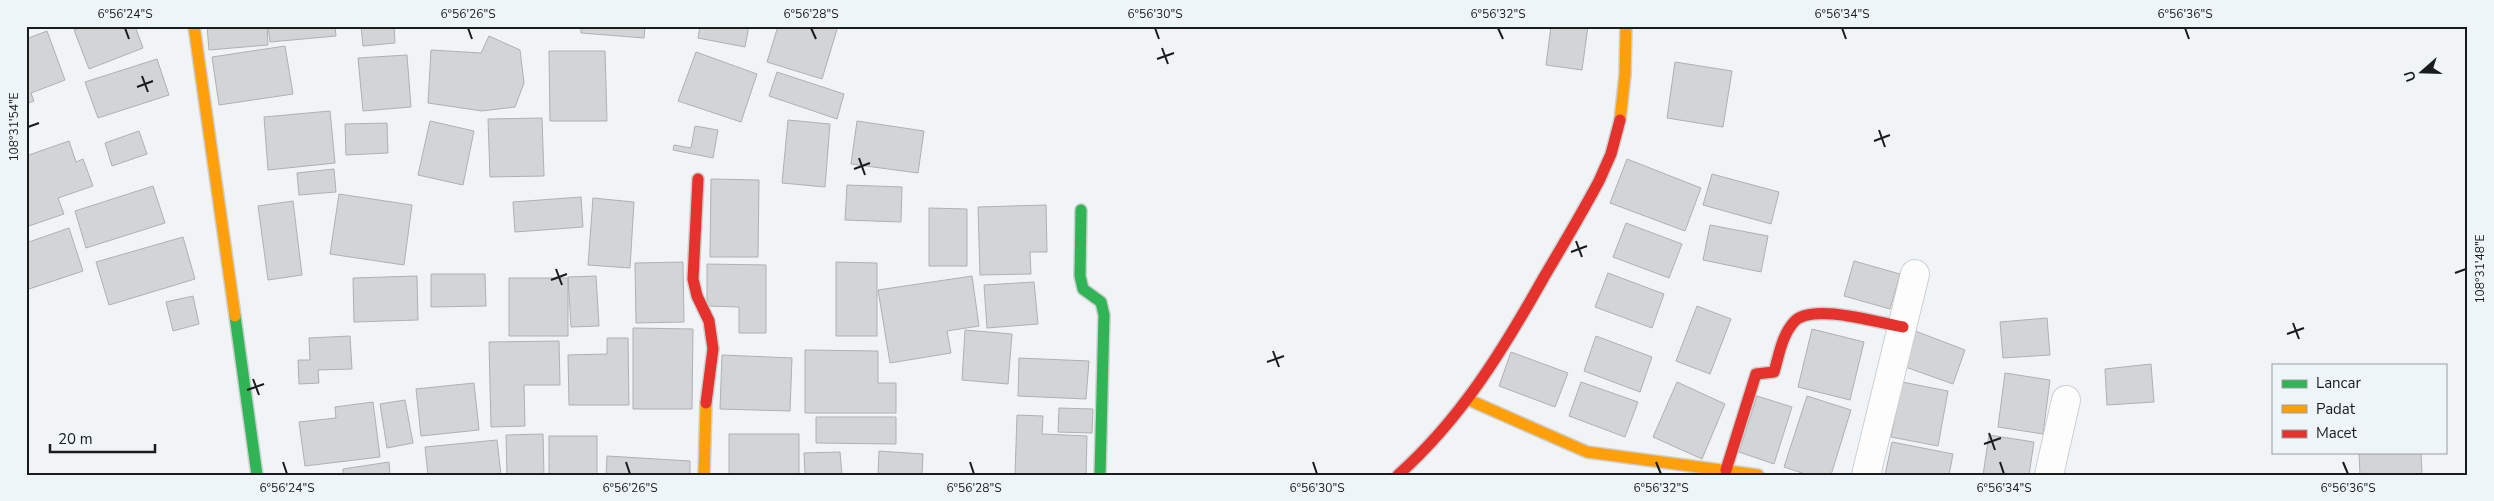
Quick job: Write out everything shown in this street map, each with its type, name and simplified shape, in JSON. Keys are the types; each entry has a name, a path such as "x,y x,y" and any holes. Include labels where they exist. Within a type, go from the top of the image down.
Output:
{"street":[{"path":"194,26 257,475"},
{"path":"1398,475 1410,465 1469,400 1588,202 1611,154 1626,85 1626,26"},
{"path":"698,179 693,279 697,296 708,321 713,349 705,413 704,475"},
{"path":"1081,210 1080,276 1083,289 1101,302 1104,315 1100,475"},
{"path":"1866,475 1915,274"},
{"path":"1726,470 1756,374 1774,372 1792,325 1799,317 1818,312 1903,327"},
{"path":"1469,400 1587,452 1758,475"},
{"path":"2049,475 2066,400"}],"building":[{"path":"85,26 135,26 143,48 89,69 74,30"},
{"path":"207,26 267,26 268,45 209,50"},
{"path":"268,26 335,26 336,36 270,42"},
{"path":"361,26 394,26 395,43 363,46"},
{"path":"581,26 645,26 644,38 581,33"},
{"path":"700,26 749,26 745,47 698,38"},
{"path":"778,26 838,26 822,79 767,62"},
{"path":"1551,26 1588,26 1582,70 1546,65"},
{"path":"47,31 65,80 31,93 34,101 26,104 26,39"},
{"path":"489,36 520,50 524,83 515,107 482,111 428,103 431,50 481,53"},
{"path":"285,46 293,94 219,105 212,57"},
{"path":"549,51 605,51 607,121 550,121"},
{"path":"696,52 757,74 741,122 678,101"},
{"path":"407,55 411,107 363,111 358,58"},
{"path":"157,59 169,95 98,118 85,82"},
{"path":"1675,62 1732,71 1723,127 1667,118"},
{"path":"777,72 844,94 837,119 769,96"},
{"path":"330,111 335,163 268,170 264,117"},
{"path":"542,118 544,176 490,177 488,119"},
{"path":"788,120 830,124 825,187 782,183"},
{"path":"430,121 474,131 463,185 418,175"},
{"path":"857,121 924,131 918,173 851,164"},
{"path":"387,123 388,153 346,155 345,124"},
{"path":"695,126 718,130 713,158 673,150 674,145 691,148"},
{"path":"139,131 147,154 112,166 105,143"},
{"path":"69,141 76,162 83,159 93,186 58,198 64,214 26,227 26,156"},
{"path":"1627,159 1701,188 1685,231 1610,203"},
{"path":"334,169 336,192 299,195 297,173"},
{"path":"1712,174 1779,192 1771,224 1703,205"},
{"path":"711,179 759,180 758,257 710,257"},
{"path":"847,185 902,187 901,222 845,220"},
{"path":"153,186 165,223 86,248 75,211"},
{"path":"339,194 412,205 404,265 330,254"},
{"path":"581,197 583,227 515,232 513,202"},
{"path":"593,198 634,202 630,268 588,265"},
{"path":"293,201 302,275 268,280 258,206"},
{"path":"1046,205 1047,252 1030,252 1031,274 980,275 978,207"},
{"path":"929,208 967,209 967,266 929,266"},
{"path":"1626,223 1682,244 1669,278 1613,257"},
{"path":"1710,225 1768,236 1761,272 1703,260"},
{"path":"69,228 83,271 26,290 26,243"},
{"path":"183,237 195,279 109,305 96,262"},
{"path":"1854,261 1900,274 1890,309 1844,296"},
{"path":"683,262 684,322 636,323 635,263"},
{"path":"836,262 877,263 877,336 836,336"},
{"path":"707,264 766,265 766,333 739,333 739,307 707,306"},
{"path":"1608,273 1664,294 1652,328 1595,307"},
{"path":"431,274 485,274 486,306 431,307"},
{"path":"417,276 418,320 354,322 353,278"},
{"path":"596,276 599,326 571,327 568,277"},
{"path":"972,276 979,326 947,331 951,353 890,363 878,290"},
{"path":"509,278 568,278 568,336 509,336"},
{"path":"1034,282 1038,324 987,328 984,285"},
{"path":"193,296 199,324 173,331 166,302"},
{"path":"1697,306 1731,319 1710,374 1676,361"},
{"path":"2047,318 2050,355 2003,358 2000,322"},
{"path":"633,328 693,329 692,409 633,409"},
{"path":"1812,329 1864,342 1850,400 1798,387"},
{"path":"1910,329 1965,350 1953,384 1897,364"},
{"path":"965,330 1012,334 1008,384 962,380"},
{"path":"350,336 352,369 318,370 319,383 299,384 298,360 310,360 309,338"},
{"path":"1596,336 1652,357 1640,392 1584,371"},
{"path":"607,338 628,338 629,405 569,405 568,355 607,354"},
{"path":"559,341 560,385 524,385 525,426 491,427 489,342"},
{"path":"805,350 878,351 878,383 896,383 896,413 805,413"},
{"path":"1511,352 1568,373 1555,407 1499,386"},
{"path":"722,355 792,358 790,411 720,409"},
{"path":"1019,358 1089,361 1086,399 1018,396"},
{"path":"2151,364 2154,402 2107,405 2105,369"},
{"path":"2005,373 2050,380 2043,434 1998,427"},
{"path":"1581,382 1638,402 1625,437 1569,416"},
{"path":"1677,382 1725,404 1702,459 1653,437"},
{"path":"1902,382 1948,391 1938,446 1891,437"},
{"path":"474,383 479,430 421,436 416,389"},
{"path":"1757,396 1792,407 1774,464 1739,452"},
{"path":"1807,396 1851,410 1831,475 1808,475 1784,467"},
{"path":"405,400 413,443 387,448 380,404"},
{"path":"373,402 380,457 305,466 299,422 336,418 335,407"},
{"path":"1059,408 1093,409 1092,433 1058,432"},
{"path":"1017,415 1043,416 1042,434 1087,436 1086,475 1015,475"},
{"path":"816,417 896,417 896,444 816,443"},
{"path":"543,434 544,475 507,475 506,435"},
{"path":"729,434 799,434 799,475 729,475"},
{"path":"1989,435 2034,442 2029,475 1983,475"},
{"path":"549,436 597,436 597,475 549,475"},
{"path":"497,440 501,475 428,475 425,447"},
{"path":"1892,442 1953,454 1949,475 1885,475"},
{"path":"879,451 923,454 922,475 878,475"},
{"path":"840,452 842,475 805,475 804,453"},
{"path":"2359,454 2421,454 2422,475 2360,475"},
{"path":"607,456 690,461 690,475 606,475"},
{"path":"389,462 390,475 343,475 343,469"}],"traffic: fast":[{"path":"1081,210 1080,276 1083,289 1101,302 1104,315 1100,475"},
{"path":"235,316 257,475"}],"traffic: slow":[{"path":"194,26 235,316"},
{"path":"1620,120 1625,75 1626,26"},
{"path":"1469,400 1587,452 1758,475"},
{"path":"704,475 706,403"}],"traffic: jam":[{"path":"1398,475 1442,431 1479,382 1513,331 1599,181 1611,154 1620,120"},
{"path":"698,179 693,279 697,296 709,321 713,349 706,403"},
{"path":"1726,470 1756,374 1774,372 1784,339 1794,322 1803,316 1830,314 1862,318 1903,327"}]}
